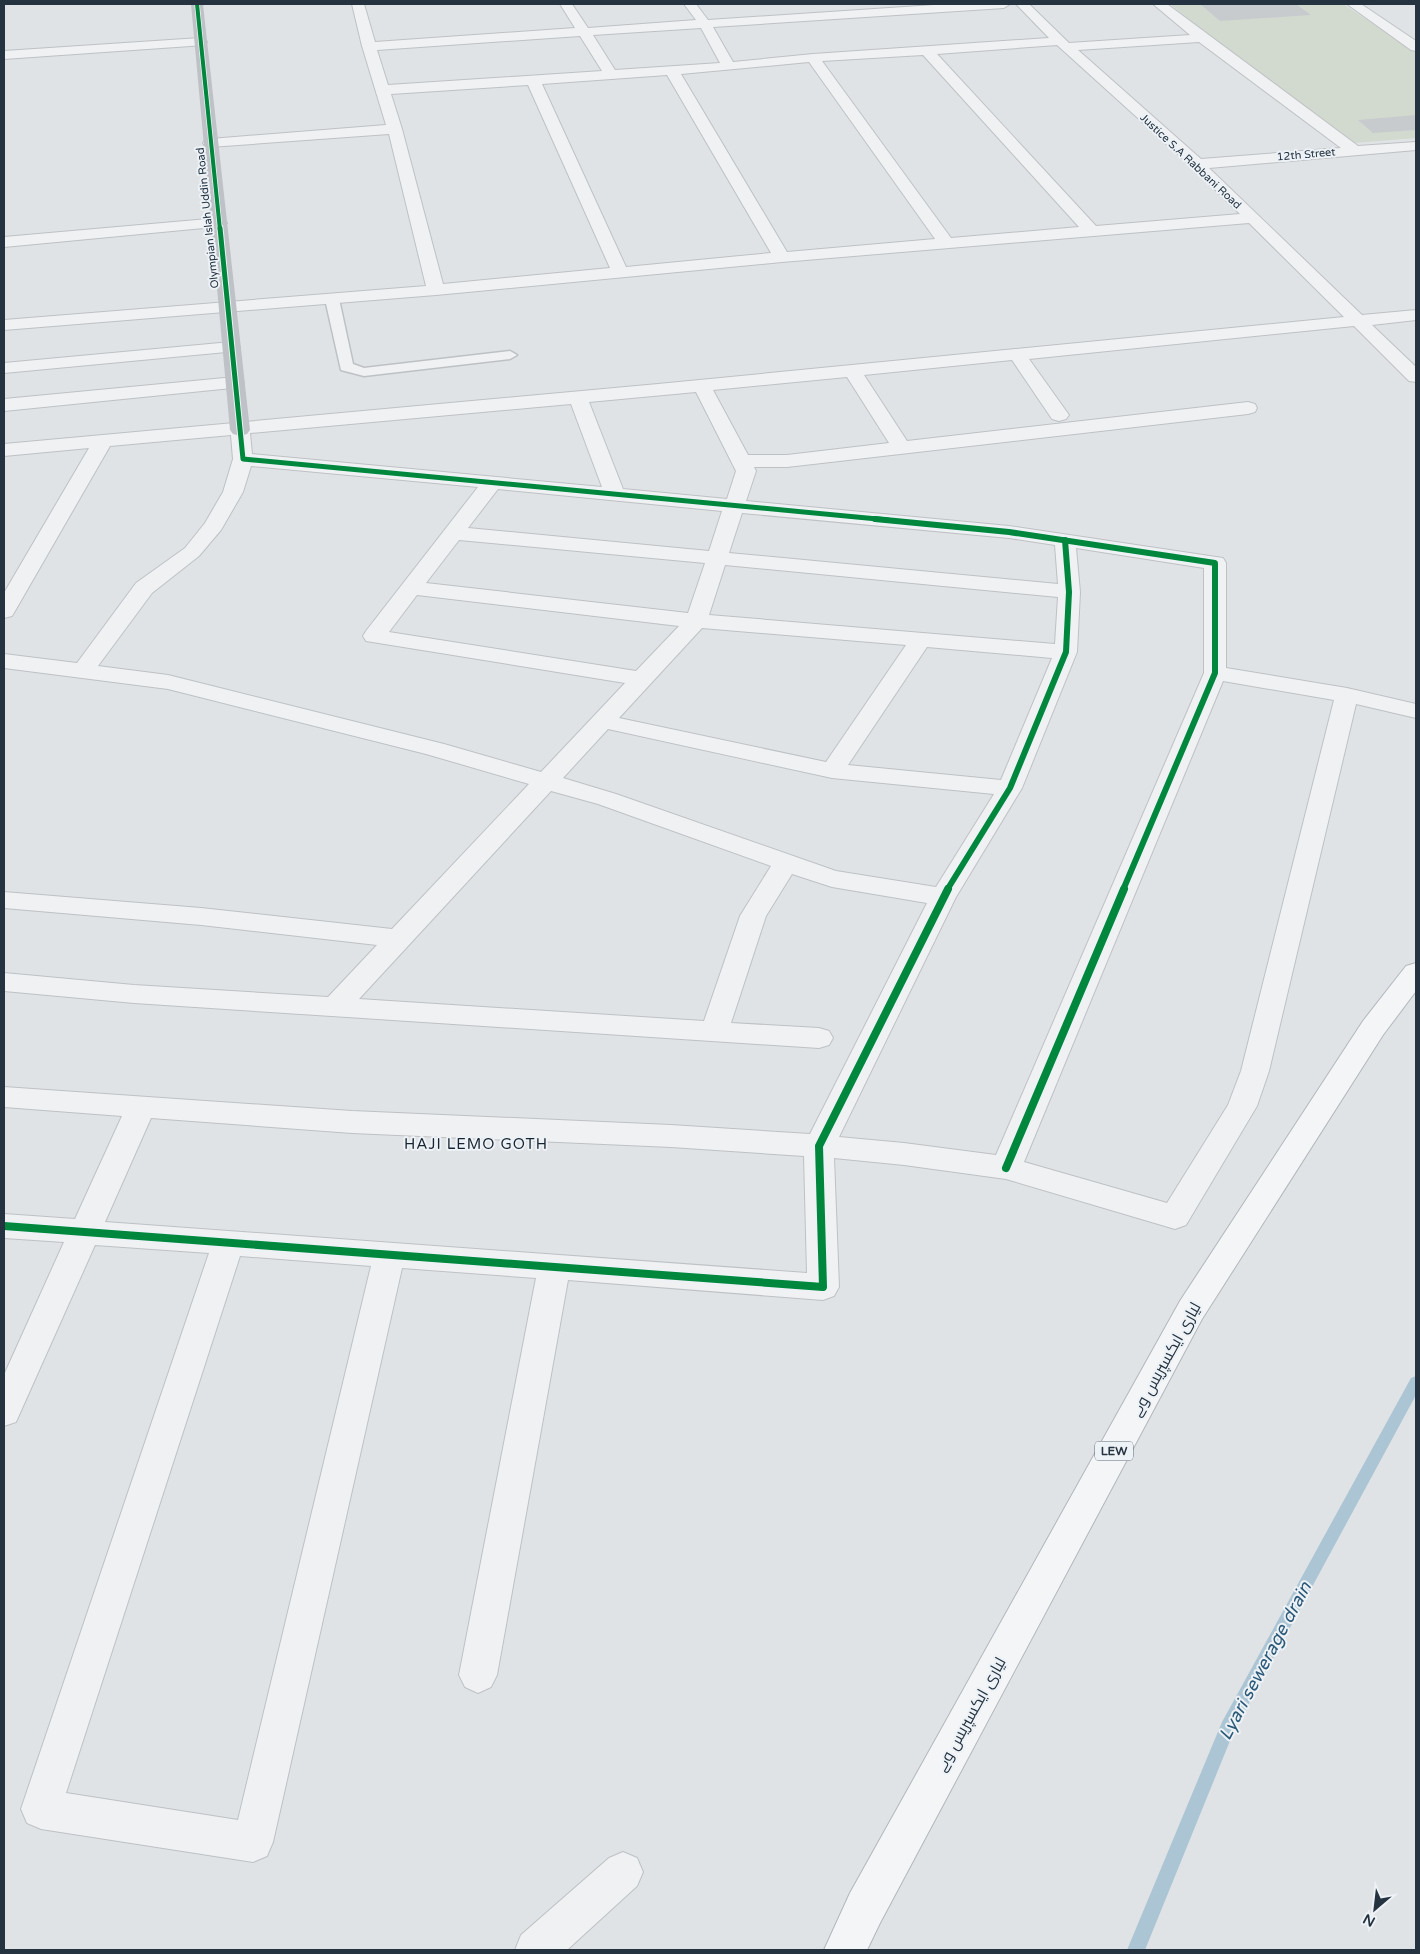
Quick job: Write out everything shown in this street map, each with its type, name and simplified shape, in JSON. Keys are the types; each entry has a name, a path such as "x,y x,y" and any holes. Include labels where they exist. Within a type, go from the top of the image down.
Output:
{"highway":[{"name":"لیاری ایکسپریس وے","path":"844,1950 865,1908 1191,1310 1373,1028 1416,972"}],"street":[{"name":"Olympian Islah Uddin Road","path":"197,4 240,430"},
{"path":"375,4 358,5 395,129 436,290"},
{"path":"566,4 610,73"},
{"path":"690,4 705,24 729,66"},
{"path":"369,46 1004,4"},
{"name":"Justice S.A Rabbani Road","path":"1022,4 1063,44 1197,164 1416,377"},
{"path":"1159,4 1354,150"},
{"path":"1353,4 1416,47"},
{"path":"384,90 926,50 1202,38"},
{"path":"4,55 200,42"},
{"path":"926,50 1092,232"},
{"path":"813,58 947,244"},
{"path":"671,70 782,257"},
{"path":"534,79 620,273"},
{"path":"210,143 395,129"},
{"name":"12th Street","path":"1197,164 1416,146"},
{"path":"4,325 332,299 782,257 1252,218"},
{"path":"4,242 219,223"},
{"path":"4,450 578,398 1416,315"},
{"path":"4,368 231,347"},
{"path":"1017,354 1059,415"},
{"path":"70,362 70,399"},
{"path":"852,371 900,445"},
{"path":"4,405 235,383"},
{"path":"335,1007 696,621 746,471 702,386"},
{"path":"578,398 615,495"},
{"path":"740,461 787,461 1248,408"},
{"path":"83,671 144,588 192,552 214,526 233,492 243,459 240,430"},
{"path":"4,611 102,442"},
{"path":"243,459 1009,532 1216,563 1215,673 1006,1168"},
{"path":"492,483 374,636 641,679"},
{"path":"453,533 717,560 1069,592"},
{"path":"4,1226 823,1287 819,1146 943,897 1010,788 1066,652 1069,592 1065,540"},
{"path":"411,588 696,621 1066,652"},
{"path":"832,771 920,640"},
{"path":"4,661 168,682 435,749 607,798 832,879 943,897"},
{"path":"1215,673 1346,695 1416,711"},
{"path":"4,1097 352,1122 671,1136 819,1146 1006,1168 1175,1217 1242,1106 1255,1071 1346,695"},
{"path":"602,720 832,771 1010,788"},
{"path":"714,1032 753,916 786,863"},
{"path":"4,900 122,908 266,922 398,939"},
{"path":"4,982 134,994 819,1038"},
{"path":"4,1412 141,1107"},
{"path":"228,1242 42,1809 254,1842 389,1255"},
{"path":"478,1675 554,1267"},
{"path":"536,1950 623,1872"}],"lane":[{"path":"332,299 346,367 354,370 364,372 510,355"}],"shaded area":[{"path":"1170,4 1343,4 1416,52 1416,138 1342,144"}],"building":[{"path":"1200,4 1296,4 1311,15 1220,21"},
{"path":"1416,115 1416,130 1373,133 1358,120"}],"waterway":[{"name":"Lyari sewerage drain","path":"1136,1950 1228,1727 1416,1382"}],"cycle path":[{"path":"197,4 243,459 1009,532 1215,563 1215,673 1006,1168"},
{"path":"4,1226 823,1287 819,1146 943,897 1010,788 1066,652 1069,592 1065,540"}],"district":[{"name":"HAJI LEMO GOTH","path":"476,1144"}]}
